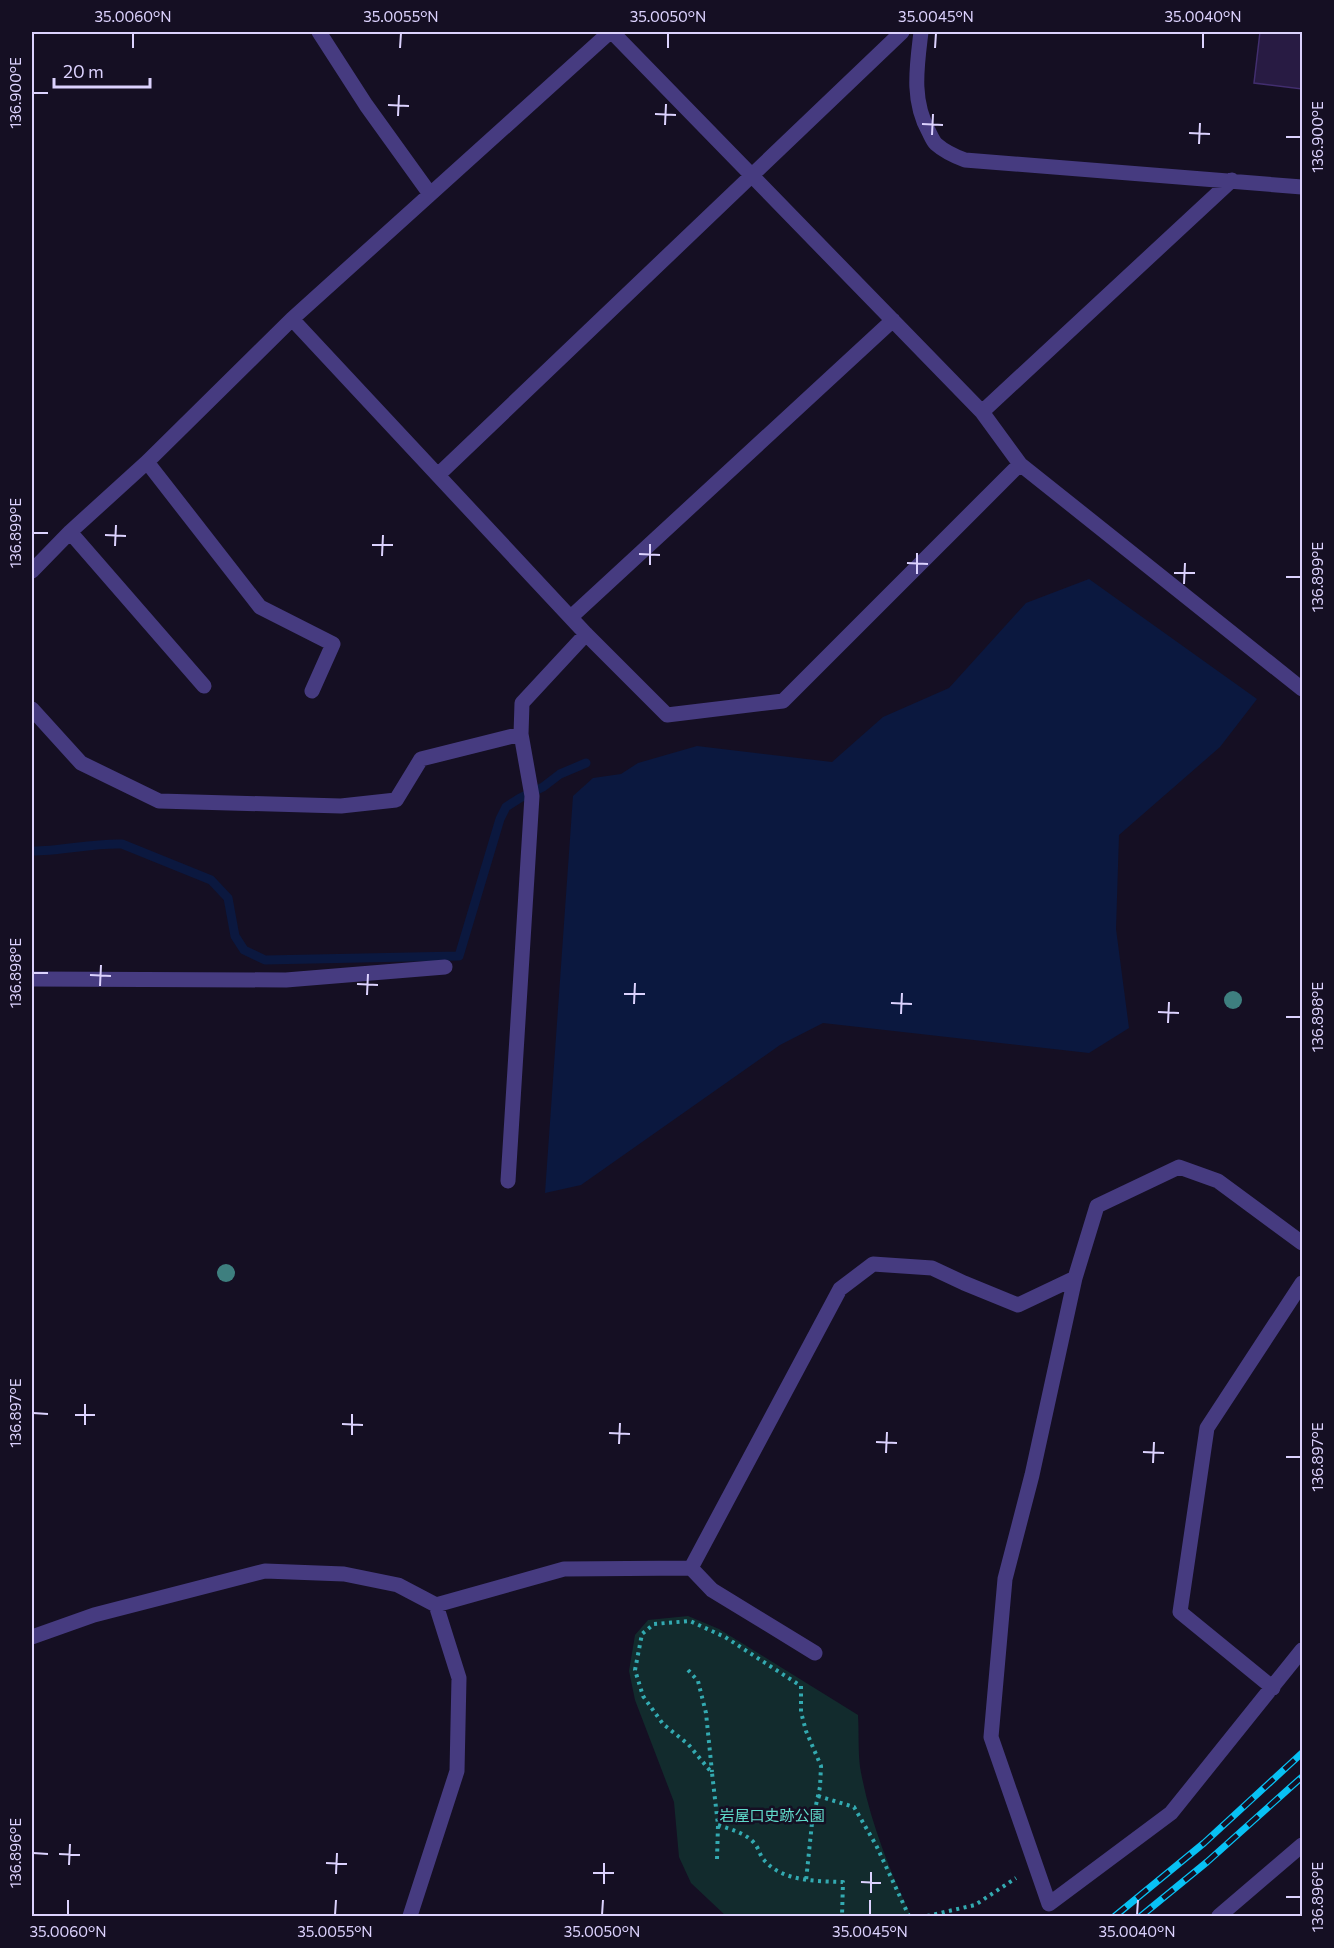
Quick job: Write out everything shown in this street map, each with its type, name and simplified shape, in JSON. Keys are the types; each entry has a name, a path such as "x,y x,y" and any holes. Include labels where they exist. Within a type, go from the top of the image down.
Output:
{"street":[{"path":"319,32 366,105 430,194"},
{"path":"32,572 70,531 147,462 292,319 611,32 982,412 1020,464 1302,689"},
{"path":"438,475 902,32"},
{"path":"921,32 916,80 923,122 935,143 948,153 965,160 1302,187"},
{"path":"982,412 1232,180"},
{"path":"292,319 586,634 667,715 783,701 1020,464"},
{"path":"571,617 893,320"},
{"path":"147,462 260,607 333,644 312,691"},
{"path":"70,531 204,686"},
{"path":"508,1181 532,796 521,734 522,703 586,634"},
{"path":"32,709 81,762 159,801 340,806 396,800 421,759 521,734"},
{"path":"32,979 286,980 445,967"},
{"path":"1302,1243 1218,1181 1179,1167 1097,1206 1075,1278 1032,1475 1005,1579 991,1737 1049,1904 1171,1813 1302,1650"},
{"path":"691,1568 840,1288 873,1264 932,1268 1018,1305 1075,1278"},
{"path":"1273,1688 1180,1612 1207,1428 1302,1282"},
{"path":"32,1637 93,1615 265,1571 344,1574 398,1585 436,1605 564,1569 691,1568 712,1590 815,1653"},
{"path":"410,1917 457,1771 459,1678 436,1605"},
{"path":"1219,1917 1302,1845"}],"path":[{"path":"712,1773 688,1744 663,1724 643,1696 635,1670 642,1634 654,1624 690,1621 725,1637 801,1686 801,1712 806,1731 821,1766 806,1881"},
{"path":"688,1670 698,1681 706,1713 718,1825 717,1859"},
{"path":"818,1796 854,1808 876,1845 909,1917"},
{"path":"718,1825 742,1833 756,1844 764,1860 777,1871 806,1881 843,1882 842,1917"},
{"path":"927,1917 975,1905 1036,1864"}],"green space":[{"name":"岩屋口史跡公園","path":"688,1616 719,1629 858,1715 860,1767 874,1825 911,1916 726,1916 691,1883 679,1857 674,1802 635,1700 629,1671 635,1635 648,1620"}],"water":[{"path":"1089,579 1257,699 1220,747 1119,835 1116,929 1129,1028 1089,1053 823,1023 780,1045 581,1185 545,1193 573,796 593,778 621,774 638,763 697,746 832,762 883,717 949,688 1026,603"}],"building":[{"path":"1260,32 1302,32 1302,89 1254,83"}],"waterway":[{"path":"32,851 122,844 211,880 228,898 235,936 244,950 265,960 459,956 500,819 506,807 543,787 560,774 586,763"}],"railway":[{"path":"1115,1916 1204,1843 1302,1753"},
{"path":"1141,1916 1207,1862 1302,1777"}]}
